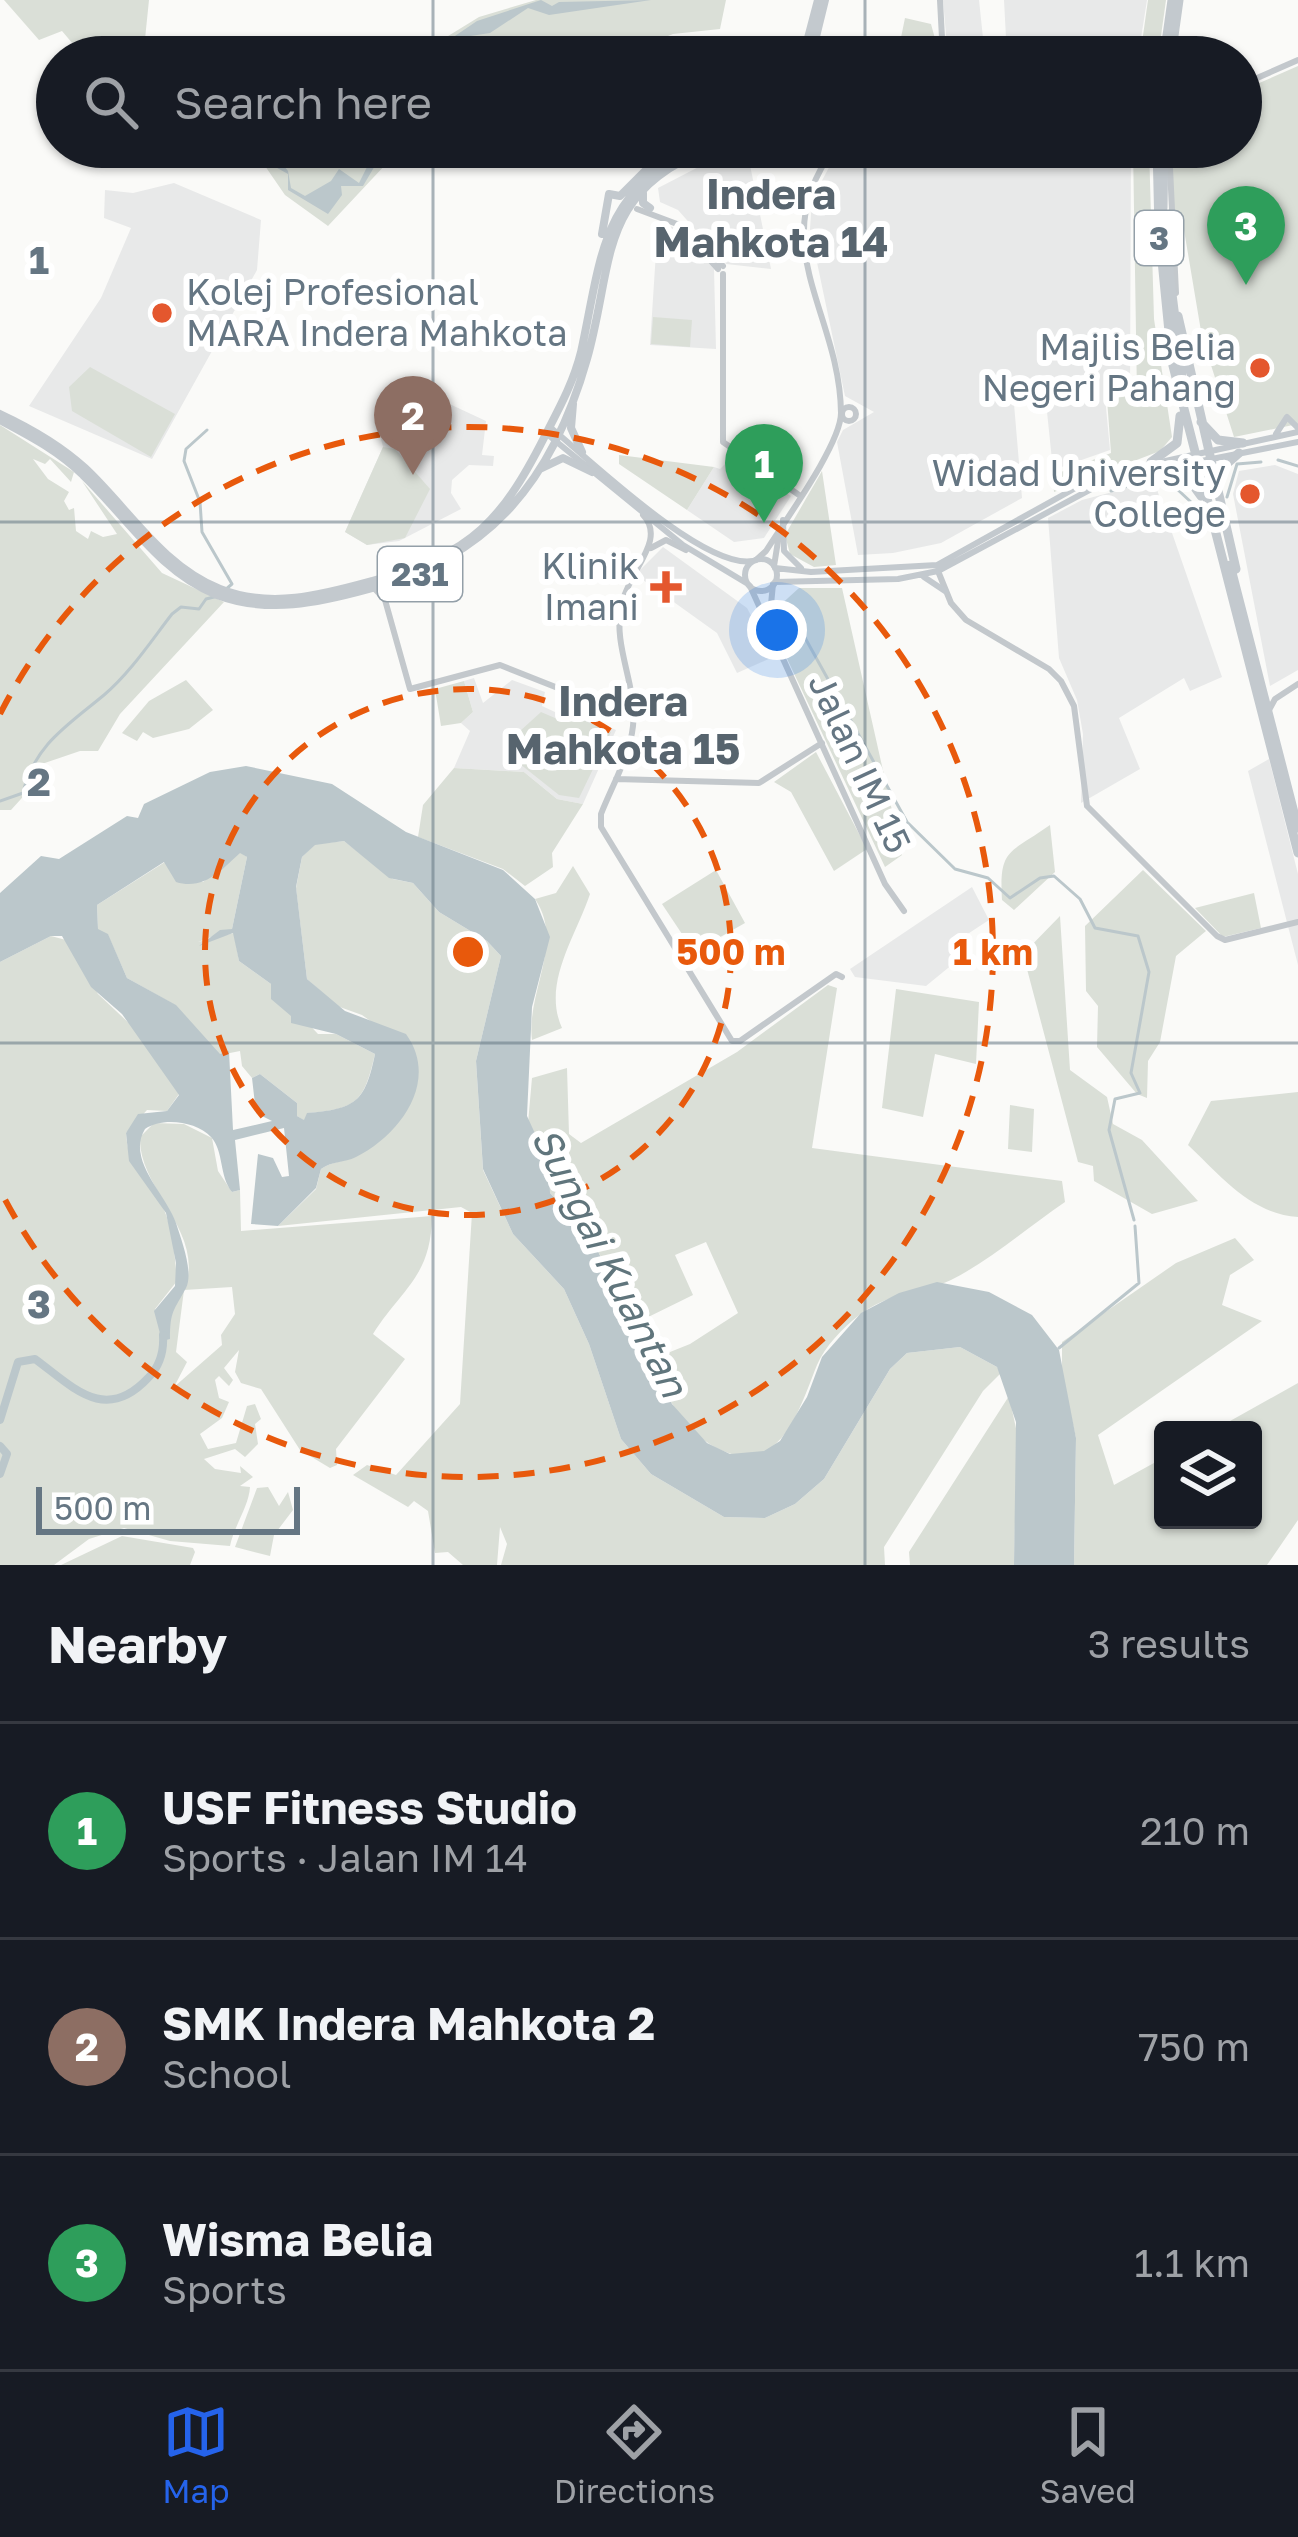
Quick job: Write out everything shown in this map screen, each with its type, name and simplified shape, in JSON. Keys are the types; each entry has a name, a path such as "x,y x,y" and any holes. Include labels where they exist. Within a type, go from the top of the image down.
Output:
{"highway":[{"path":"1171,36 1176,0"},
{"name":"3","path":"1162,168 1159,230 1170,328 1298,853"},
{"name":"3","path":"1164,168 1170,328"},
{"path":"1159,230 1162,329 1180,416 1249,650"},
{"path":"1167,245 1198,418 1249,650"},
{"path":"1151,462 1177,443 1180,416"},
{"path":"1198,418 1218,440 1241,448 1220,471 1219,500"},
{"path":"1186,438 1197,442 1202,435"},
{"path":"1196,477 1209,460"},
{"path":"1163,468 1185,474 1201,496"},
{"name":"3","path":"1249,650 1298,828"}],"main road":[{"path":"812,36 821,0"},
{"name":"231","path":"0,417 68,462 158,555 206,586 230,595 297,605 436,568 489,534 534,475 580,356 600,249 629,195 664,168"},
{"name":"231","path":"230,595 276,600 310,597 428,565 498,518 573,397 594,329 606,255 622,218 656,174 668,168"},
{"path":"600,249 609,194 620,196 645,172 656,174 641,196 650,208"},
{"path":"622,218 637,208"},
{"path":"573,397 571,428 582,452"},
{"path":"1274,436 1287,417 1297,435"},
{"path":"552,433 693,541 735,562 812,572 922,567 971,550 1078,484 1151,462 1209,460 1274,436 1297,435"},
{"path":"552,433 636,508 760,590 774,583 938,571 1085,489 1191,458"},
{"path":"1241,448 1297,435"},
{"path":"534,475 563,458 592,472"},
{"path":"782,523 787,556 812,572"},
{"path":"749,585 746,572 754,561"},
{"path":"945,591 953,565"},
{"path":"774,567 774,583"},
{"path":"922,567 938,571"},
{"path":"918,576 939,583 945,591"}],"street":[{"path":"940,0 943,36"},
{"path":"1262,76 1298,61"},
{"path":"754,561 835,434 841,413 801,222 822,168"},
{"path":"1165,168 1175,302"},
{"path":"637,208 677,224 720,270"},
{"path":"650,208 683,224 720,270 724,446 799,495"},
{"path":"835,434 856,412 837,387"},
{"path":"841,413 851,407"},
{"path":"841,413 852,420"},
{"path":"636,508 654,532 628,578 617,628 633,710 629,742 602,827 730,1039 740,1041 839,976"},
{"path":"774,567 782,523"},
{"path":"645,554 666,540 706,558"},
{"path":"938,571 945,591 975,628 1056,675 1074,706 1087,806 1225,940 1298,922"},
{"path":"385,600 393,583"},
{"name":"Jalan IM 15","path":"770,634 774,583"},
{"name":"Jalan IM 15","path":"749,585 885,884 904,911"},
{"path":"374,588 385,600 410,689 500,665 610,709 629,722 629,742"},
{"path":"1268,714 1280,694 1298,684"},
{"path":"610,709 629,702 630,685"},
{"path":"1261,686 1280,694"},
{"path":"610,709 633,710"},
{"path":"615,779 759,783 822,742"}],"shaded area":[{"path":"4,0 149,0 145,36 66,36 62,31 36,37"},
{"path":"536,0 726,0 720,29 668,36 448,36 479,17"},
{"path":"541,0 552,6 651,0 549,15 528,8 490,33 455,36 477,21"},
{"path":"943,0 979,0 983,36 946,36"},
{"path":"1004,0 1147,0 1141,36 1006,36"},
{"path":"1148,0 1166,0 1161,36 1143,36"},
{"path":"905,18 931,24 934,36 901,36"},
{"path":"1298,66 1298,424 1234,437 1202,337 1184,230 1175,229 1172,168 1262,168 1262,82"},
{"path":"266,168 382,168 328,226 285,195"},
{"path":"277,168 286,168 288,171 291,188 305,196 331,181 339,169 359,183 366,168 374,168 363,186 341,186 342,195 328,214 288,190 288,174"},
{"path":"697,168 751,168 771,269 726,264 678,210 660,202 658,188"},
{"path":"829,168 1131,168 1130,394 1105,397 1110,450 1053,470 1046,402 1014,404 1022,498 941,543 858,555 837,442 843,430 874,412 845,396 810,229 812,199"},
{"path":"1133,168 1150,168 1154,319 1172,437 1160,451 1054,492 1053,475 1111,453 1107,399 1137,395"},
{"name":"Kolej Profesional MARA Indera Mahkota","path":"174,183 261,220 257,270 152,459 29,406 101,298 131,228 104,218 105,190 133,193"},
{"path":"658,221 677,229 714,269 716,349 650,345"},
{"path":"653,317 692,320 690,347 651,344"},
{"path":"90,367 175,414 151,457 72,411 69,387"},
{"path":"426,393 486,421 482,455 494,456 493,466 469,465 452,480 451,493 461,509 399,541 367,545 345,532 383,447 381,439"},
{"path":"0,425 74,472 71,482 50,459 45,464 33,459 48,479 69,492 64,501 69,510 74,508 76,531 88,539 91,531 103,537 117,534 82,481 162,573 224,602 120,714 98,751 80,751 33,767 30,789 11,810 0,810"},
{"path":"383,447 395,449 430,489 405,538 367,545 345,532"},
{"path":"619,455 714,467 687,510 619,464"},
{"path":"730,459 791,496 764,538 734,542 687,510 714,467 720,469"},
{"path":"1275,465 1298,474 1298,670 1270,686 1233,494 1239,471"},
{"path":"822,471 836,565 814,567 790,554 785,535"},
{"path":"1154,481 1222,677 1190,691 1184,678 1119,718 1140,769 1081,803 1083,734 1077,700 1059,658 1048,518 1082,500"},
{"path":"663,547 747,608 773,657 737,673 717,633 643,580 638,572"},
{"path":"799,588 842,588 902,855 885,867 775,633 777,608"},
{"path":"474,678 483,703 512,680 545,692 542,706 555,712 561,706 616,730 583,804 557,799 524,772 454,768 470,731 461,723 473,712 464,681"},
{"path":"186,680 213,710 189,729 153,738 143,732 137,741 122,733 149,701"},
{"path":"464,681 473,712 461,723 441,726 435,689"},
{"path":"562,711 611,732 579,798 559,795 520,764 524,759 509,741 541,712 555,718"},
{"path":"816,752 867,849 834,871 791,792 774,782"},
{"path":"1269,759 1298,874 1298,965 1248,771"},
{"path":"246,766 332,784 406,832 503,870 535,899 550,937 532,1007 527,1116 549,1164 550,1193 591,1237 672,1404 707,1443 730,1454 764,1451 780,1441 807,1397 822,1357 861,1313 899,1293 937,1282 989,1292 1032,1315 1059,1350 1076,1438 1074,1565 1014,1565 1016,1422 997,1367 960,1347 907,1353 890,1369 824,1479 795,1504 765,1518 724,1517 651,1474 621,1439 589,1344 564,1289 513,1234 483,1169 476,1061 501,956 487,941 439,912 413,883 389,878 344,841 315,845 302,857 296,887 307,979 345,1011 406,1034 419,1070 417,1088 387,1135 356,1157 321,1169 316,1188 278,1226 251,1224 258,1154 273,1158 282,1177 289,1176 284,1128 235,1140 240,1190 232,1192 215,1143 205,1132 169,1122 145,1129 140,1153 176,1223 189,1273 172,1316 170,1339 162,1341 154,1311 175,1286 176,1263 166,1213 129,1161 126,1133 138,1114 167,1111 179,1095 122,1014 91,987 62,936 51,936 0,962 0,893 41,856 59,859 127,816 138,818 144,804 210,772","holes":["240,853 247,857 232,929 220,930 199,946 233,933 239,961 271,984 271,999 291,1016 291,1023 336,1034 375,1054 367,1083 356,1100 337,1109 307,1113 304,1120 297,1116 297,1103 260,1074 252,1078 256,1113 272,1121 233,1130 229,1051 220,1054 176,1005 127,978 108,934 98,929 97,905 164,862 176,882 186,884 213,876"]},
{"path":"454,768 524,772 557,799 583,804 552,853 553,867 525,886 503,869 418,837 423,805"},
{"path":"1050,825 1055,872 1014,910 1002,900 1005,861"},
{"path":"344,841 393,879 413,883 439,912 487,941 501,956 476,1061 483,1170 513,1234 564,1289 589,1344 621,1439 651,1474 724,1517 765,1518 795,1504 824,1479 890,1369 907,1353 960,1347 997,1367 1001,1373 983,1391 884,1547 885,1565 501,1565 507,1544 500,1527 497,1565 463,1565 448,1552 435,1553 428,1511 414,1501 408,1507 353,1475 367,1465 396,1475 460,1404 472,1213 461,1207 278,1226 316,1189 321,1169 356,1156 380,1138 400,1111 416,1066 415,1053 362,1015 337,1006 307,979 296,888 302,857 315,844"},
{"path":"240,852 247,857 232,929 198,942 234,933 239,961 271,984 318,1034 336,1034 375,1054 356,1100 338,1109 308,1113 305,1121 297,1116 297,1103 260,1074 252,1078 242,1066 240,1051 220,1055 175,1005 127,978 108,935 98,930 97,905 165,862 203,882"},
{"path":"573,866 590,894 558,978 557,1011 562,1028 532,1040 546,950 543,916 535,899 556,893"},
{"path":"716,870 745,923 694,952 662,904"},
{"path":"1143,870 1206,931 1176,956 1160,1042 1148,1061 1147,1098 1137,1094 1097,1047 1098,1006 1086,991 1085,926"},
{"path":"972,887 989,920 960,939 970,950 926,986 855,977 850,969"},
{"path":"1254,893 1261,928 1223,937 1195,908"},
{"path":"1060,916 1070,1070 1107,1097 1113,1124 1142,1140 1198,1201 1152,1214 1094,1181 1093,1166 1078,1162 1023,954"},
{"path":"51,936 66,940 98,994 132,1026 179,1094 167,1111 147,1110 126,1133 133,1162 163,1207 172,1238 177,1281 155,1309 169,1333 172,1308 186,1284 189,1262 185,1243 142,1155 140,1137 154,1123 184,1124 212,1138 218,1171 232,1192 240,1190 241,1231 432,1216 421,1268 373,1334 405,1359 336,1449 337,1465 330,1468 300,1450 261,1389 241,1383 235,1372 239,1350 224,1368 233,1380 229,1386 219,1376 215,1380 219,1398 229,1402 222,1418 200,1434 208,1449 236,1443 247,1406 255,1404 261,1419 255,1424 258,1444 245,1457 235,1449 204,1459 215,1469 241,1473 240,1466 253,1477 240,1486 250,1487 249,1494 230,1546 170,1541 124,1528 89,1539 54,1565 0,1565 0,962","holes":["232,1287 235,1314 221,1335 222,1345 174,1387 187,1362 176,1352 184,1290"]},
{"path":"828,985 837,988 812,1148 1062,1181 1065,1202 966,1272 881,1302 858,1316 825,1351 786,1432 760,1454 743,1456 710,1444 687,1425 650,1360 690,1344 738,1313 706,1242 675,1255 693,1295 634,1324 591,1237 550,1193 549,1164 528,1123 532,1078 567,1068 569,1134 581,1143 737,1052"},
{"path":"896,989 979,1002 976,1064 935,1054 923,1117 882,1108"},
{"path":"1298,1092 1298,1217 1251,1201 1188,1145 1211,1101"},
{"path":"1010,1105 1034,1109 1032,1152 1008,1149"},
{"path":"1235,1238 1254,1260 1230,1275 1222,1305 1262,1321 1098,1435 1114,1485 1154,1463 1154,1529 1262,1529 1262,1421 1230,1421 1298,1383 1298,1520 1267,1565 1074,1565 1076,1438 1062,1375 1062,1342 1176,1263"},
{"path":"1009,1396 1017,1433 1014,1565 910,1565 909,1552"},
{"path":"268,1487 279,1506 288,1492 293,1510 274,1535 270,1556 235,1547 257,1488"},
{"path":"122,1536 195,1552 190,1565 61,1565"}],"waterway":[{"path":"207,430 186,449 184,461 200,502 202,532 232,584 225,590"},
{"path":"1278,460 1298,466"},
{"path":"1227,497 1237,464 1261,462"},
{"path":"1111,491 1163,476 1192,503"},
{"path":"0,801 23,793 44,749 123,677 172,614 181,607 199,609 206,599 218,596"},
{"path":"788,607 907,822 955,869 988,878 1010,898 1040,878 1054,876 1080,899 1095,928 1138,936 1149,972 1131,1073 1140,1093 1115,1099 1109,1130 1134,1220"},
{"path":"1059,1348 1139,1283 1135,1226"},
{"path":"0,1420 18,1362 35,1359 90,1396 118,1398 152,1373 163,1335"},
{"path":"0,1446 7,1454 0,1474"}],"place":[{"name":"Wisma Belia","path":"1246,285"},
{"name":"Kolej Profesional MARA Indera Mahkota","path":"162,313"},
{"name":"Majlis Belia Negeri Pahang","path":"1260,368"},
{"name":"SMK Indera Mahkota 2","path":"413,475"},
{"name":"Widad University College","path":"1250,494"},
{"name":"USF Fitness Studio","path":"764,523"},
{"name":"Klinik Imani","path":"666,587"}],"district":[{"name":"Indera Mahkota 14","path":"771,218"},
{"name":"Indera Mahkota 15","path":"623,725"}],"water label":[{"name":"Sungai Kuantan","path":"610,1262"}]}
